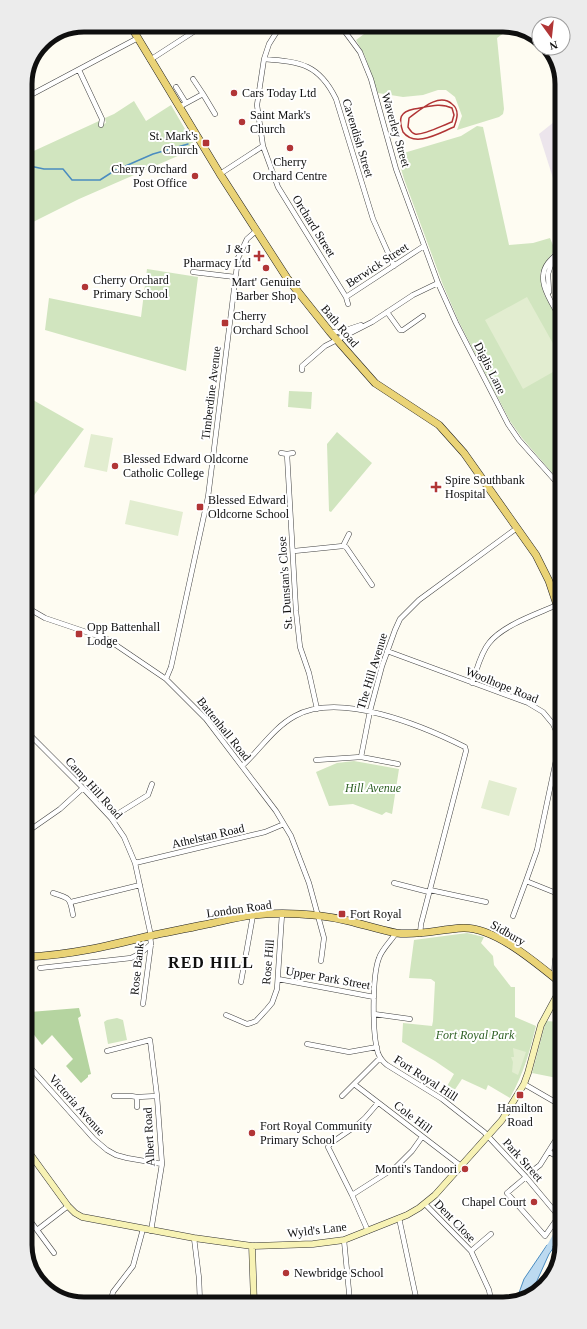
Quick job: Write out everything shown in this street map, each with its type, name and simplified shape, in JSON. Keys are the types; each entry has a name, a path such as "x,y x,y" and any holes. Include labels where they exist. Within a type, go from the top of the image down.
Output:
{"main road":[{"name":"Bath Road","path":"134,32 220,174 287,278 330,332 375,383 439,425 449,436 480,476 536,555 549,581 555,599"},
{"name":"London Road","path":"32,956 84,951 253,915 282,914 317,916 348,921 396,933 420,934 455,929"},
{"name":"Sidbury","path":"455,929 474,929 485,931 527,957 551,975"},
{"path":"551,975 555,978"}],"street":[{"path":"150,60 194,32"},
{"name":"Orchard Street","path":"277,32 269,44 264,59 257,105 262,146 278,187 346,297"},
{"name":"Waverley Street","path":"345,32 360,52 371,79 396,169 411,206 424,246"},
{"path":"32,94 138,38"},
{"name":"Cavendish Street","path":"264,59 289,61 311,68 330,86 336,99 373,219 394,266"},
{"path":"79,70 102,119 101,125"},
{"path":"193,79 216,114"},
{"path":"176,87 186,103"},
{"path":"179,107 203,94"},
{"path":"220,174 262,146"},
{"name":"Timberdine Avenue","path":"166,679 171,667 208,497 238,258 247,239 256,231"},
{"name":"Berwick Street","path":"348,304 346,297 424,246"},
{"name":"Diglis Lane","path":"424,246 438,283 459,330 508,424 519,440 555,480"},
{"path":"555,256 548,264 543,274 544,286 555,307"},
{"path":"193,272 235,277"},
{"path":"302,370 302,366 336,339 372,322 413,295 438,283"},
{"path":"387,312 400,330 406,329 423,316"},
{"path":"330,332 340,332 372,322"},
{"name":"St. Dunstan's Close","path":"281,453 290,453 296,611 300,647 309,673 317,709"},
{"name":"The Hill Avenue","path":"361,757 370,711 387,651 400,619 419,600 517,528"},
{"path":"343,546 349,534"},
{"path":"294,551 343,546 346,548 372,585"},
{"path":"472,683 482,655 489,643 498,634 506,628 555,606"},
{"name":"Battenhall Road","path":"32,610 45,618 107,639 166,679 206,719 276,811 291,836 314,901 324,938 321,961"},
{"name":"Woolhope Road","path":"387,651 528,703 543,712 553,724 555,730"},
{"path":"242,766 286,722 296,716 317,709 334,707 370,711 431,732 465,747 466,751 429,891 420,934"},
{"name":"Camp Hill Road","path":"32,737 111,818 124,838 135,863 150,936"},
{"path":"316,760 361,757 398,764"},
{"name":"Woolhope Road","path":"513,916 537,850 555,765"},
{"path":"111,818 148,795 152,784"},
{"path":"32,829 60,809 83,788"},
{"name":"Athelstan Road","path":"135,863 265,832 284,824"},
{"path":"526,881 555,893"},
{"path":"394,883 429,891 481,898 486,902"},
{"path":"71,902 140,885"},
{"path":"53,893 64,896 71,902 73,915"},
{"name":"Rose Hill","path":"226,1014 247,1024 256,1021 268,1009 274,997 278,979 282,914"},
{"path":"241,982 253,915"},
{"name":"Fort Royal Hill","path":"396,933 382,951 377,964 374,1014 377,1047 380,1058 387,1065 442,1099 488,1136"},
{"name":"Rose Bank","path":"143,1004 151,944 150,936"},
{"path":"40,968 131,958 142,953 151,944"},
{"path":"551,975 555,960"},
{"name":"Upper Park Street","path":"278,979 374,997"},
{"name":"Wyld's Lane","path":"32,1156 68,1206 82,1217 151,1231 252,1246 297,1245 344,1240 399,1218 425,1204 502,1120 524,1084 541,1024 555,999"},
{"path":"374,1014 410,1019"},
{"name":"Albert Road","path":"107,1051 150,1040 154,1065 162,1164 151,1231"},
{"path":"307,1044 349,1052 377,1047"},
{"path":"342,1096 380,1058"},
{"name":"Victoria Avenue","path":"32,1069 94,1139 107,1150 116,1155 127,1158 162,1164"},
{"name":"Cole Hill","path":"354,1084 461,1166"},
{"path":"524,1084 555,1102"},
{"path":"114,1096 131,1096 137,1098 157,1096"},
{"path":"137,1098 137,1107"},
{"path":"368,1231 352,1194 329,1149 329,1144 356,1126 378,1103"},
{"name":"Park Street","path":"488,1136 526,1177 555,1212"},
{"path":"352,1194 396,1167 404,1160 422,1137"},
{"path":"531,1172 540,1165 555,1142"},
{"path":"549,1152 555,1156"},
{"path":"526,1177 507,1193 545,1236 555,1224"},
{"name":"Dent Close","path":"425,1204 471,1251 489,1290 490,1297"},
{"path":"37,1230 68,1206"},
{"path":"399,1218 416,1297"},
{"path":"32,1223 54,1253"},
{"path":"113,1297 113,1292 133,1266 143,1229"},
{"name":"Dent Close","path":"471,1251 491,1234"},
{"path":"194,1238 200,1297"},
{"path":"344,1240 350,1297"},
{"path":"252,1246 254,1297"}],"shaded area":[{"path":"555,121 555,184 539,134"},
{"path":"555,263 555,284 553,274"}],"green space":[{"path":"367,32 505,32 497,38 504,109 503,114 499,117 457,130 462,116 455,97 446,90 438,90 423,95 403,97 378,93 365,56 356,40"},
{"path":"134,101 146,121 171,105 196,148 79,199 32,222 32,152 99,121 101,125 106,123 105,118"},
{"path":"477,126 483,127 509,245 533,243 550,238 555,250 540,273 544,294 555,315 555,476 522,438 510,421 459,322 443,285 404,179 397,155 461,136"},
{"path":"147,269 198,277 186,371 45,330 49,298 141,317"},
{"path":"527,297 555,347 555,371 523,389 485,320"},
{"path":"289,391 312,392 311,409 288,407"},
{"path":"32,399 84,429 32,498"},
{"path":"337,432 372,463 331,512 329,511 327,444"},
{"path":"91,434 113,438 107,472 84,467"},
{"path":"130,500 183,512 178,536 125,524"},
{"name":"Hill Avenue","path":"354,761 399,769 392,814 386,812 382,815 353,804 329,806 316,772 337,763"},
{"path":"489,780 517,788 509,816 481,808"},
{"name":"Fort Royal Park","path":"467,933 484,937 481,943 493,956 494,965 511,987 515,987 515,1017 536,1026 526,1063 510,1098 488,1085 486,1090 462,1079 448,1100 442,1095 454,1074 402,1042 403,1023 432,1026 433,1021 435,982 431,979 409,978 414,940"},
{"path":"79,1008 81,1016 78,1018 91,1074 88,1075 88,1077 81,1083 66,1066 73,1059 52,1035 42,1045 32,1032 32,1012"},
{"path":"117,1018 123,1020 127,1040 108,1044 104,1022"},
{"path":"546,1021 555,1022 555,1078 532,1073"},
{"path":"513,1048 526,1052 518,1075 512,1072 513,1062 511,1057 514,1057"}],"water":[{"path":"547,1245 554,1247 549,1254 534,1286 518,1294 524,1279"}],"waterway":[{"path":"32,166 44,169 63,169 72,180 100,180 114,171 153,154 188,144"},
{"path":"547,1251 555,1237"}],"railway":[{"path":"414,109 409,110 401,116 401,123 403,132 408,137 414,139 427,138 454,127 457,118 455,106 447,101 436,101 424,107 409,118 408,127 414,134 433,130 452,122 454,115 452,108 443,105 429,106 424,107 419,108 414,109"}],"place":[{"name":"Cars Today Ltd","path":"234,93"},
{"name":"Saint Mark's Church","path":"242,122"},
{"name":"St. Mark's Church","path":"206,143"},
{"name":"Cherry Orchard Centre","path":"290,148"},
{"name":"Cherry Orchard Post Office","path":"195,176"},
{"name":"J & J Pharmacy Ltd","path":"259,256"},
{"name":"Mart' Genuine Barber Shop","path":"266,268"},
{"name":"Cherry Orchard Primary School","path":"85,287"},
{"name":"Cherry Orchard School","path":"225,323"},
{"name":"Blessed Edward Oldcorne Catholic College","path":"115,466"},
{"name":"Spire Southbank Hospital","path":"436,487"},
{"name":"Blessed Edward Oldcorne School","path":"200,507"},
{"name":"Opp Battenhall Lodge","path":"79,634"},
{"name":"Fort Royal","path":"342,914"},
{"name":"Hamilton Road","path":"520,1095"},
{"name":"Fort Royal Community Primary School","path":"252,1133"},
{"name":"Monti's Tandoori","path":"465,1169"},
{"name":"Chapel Court","path":"534,1202"},
{"name":"Newbridge School","path":"286,1273"}],"district":[{"name":"RED HILL","path":"211,962"}]}
